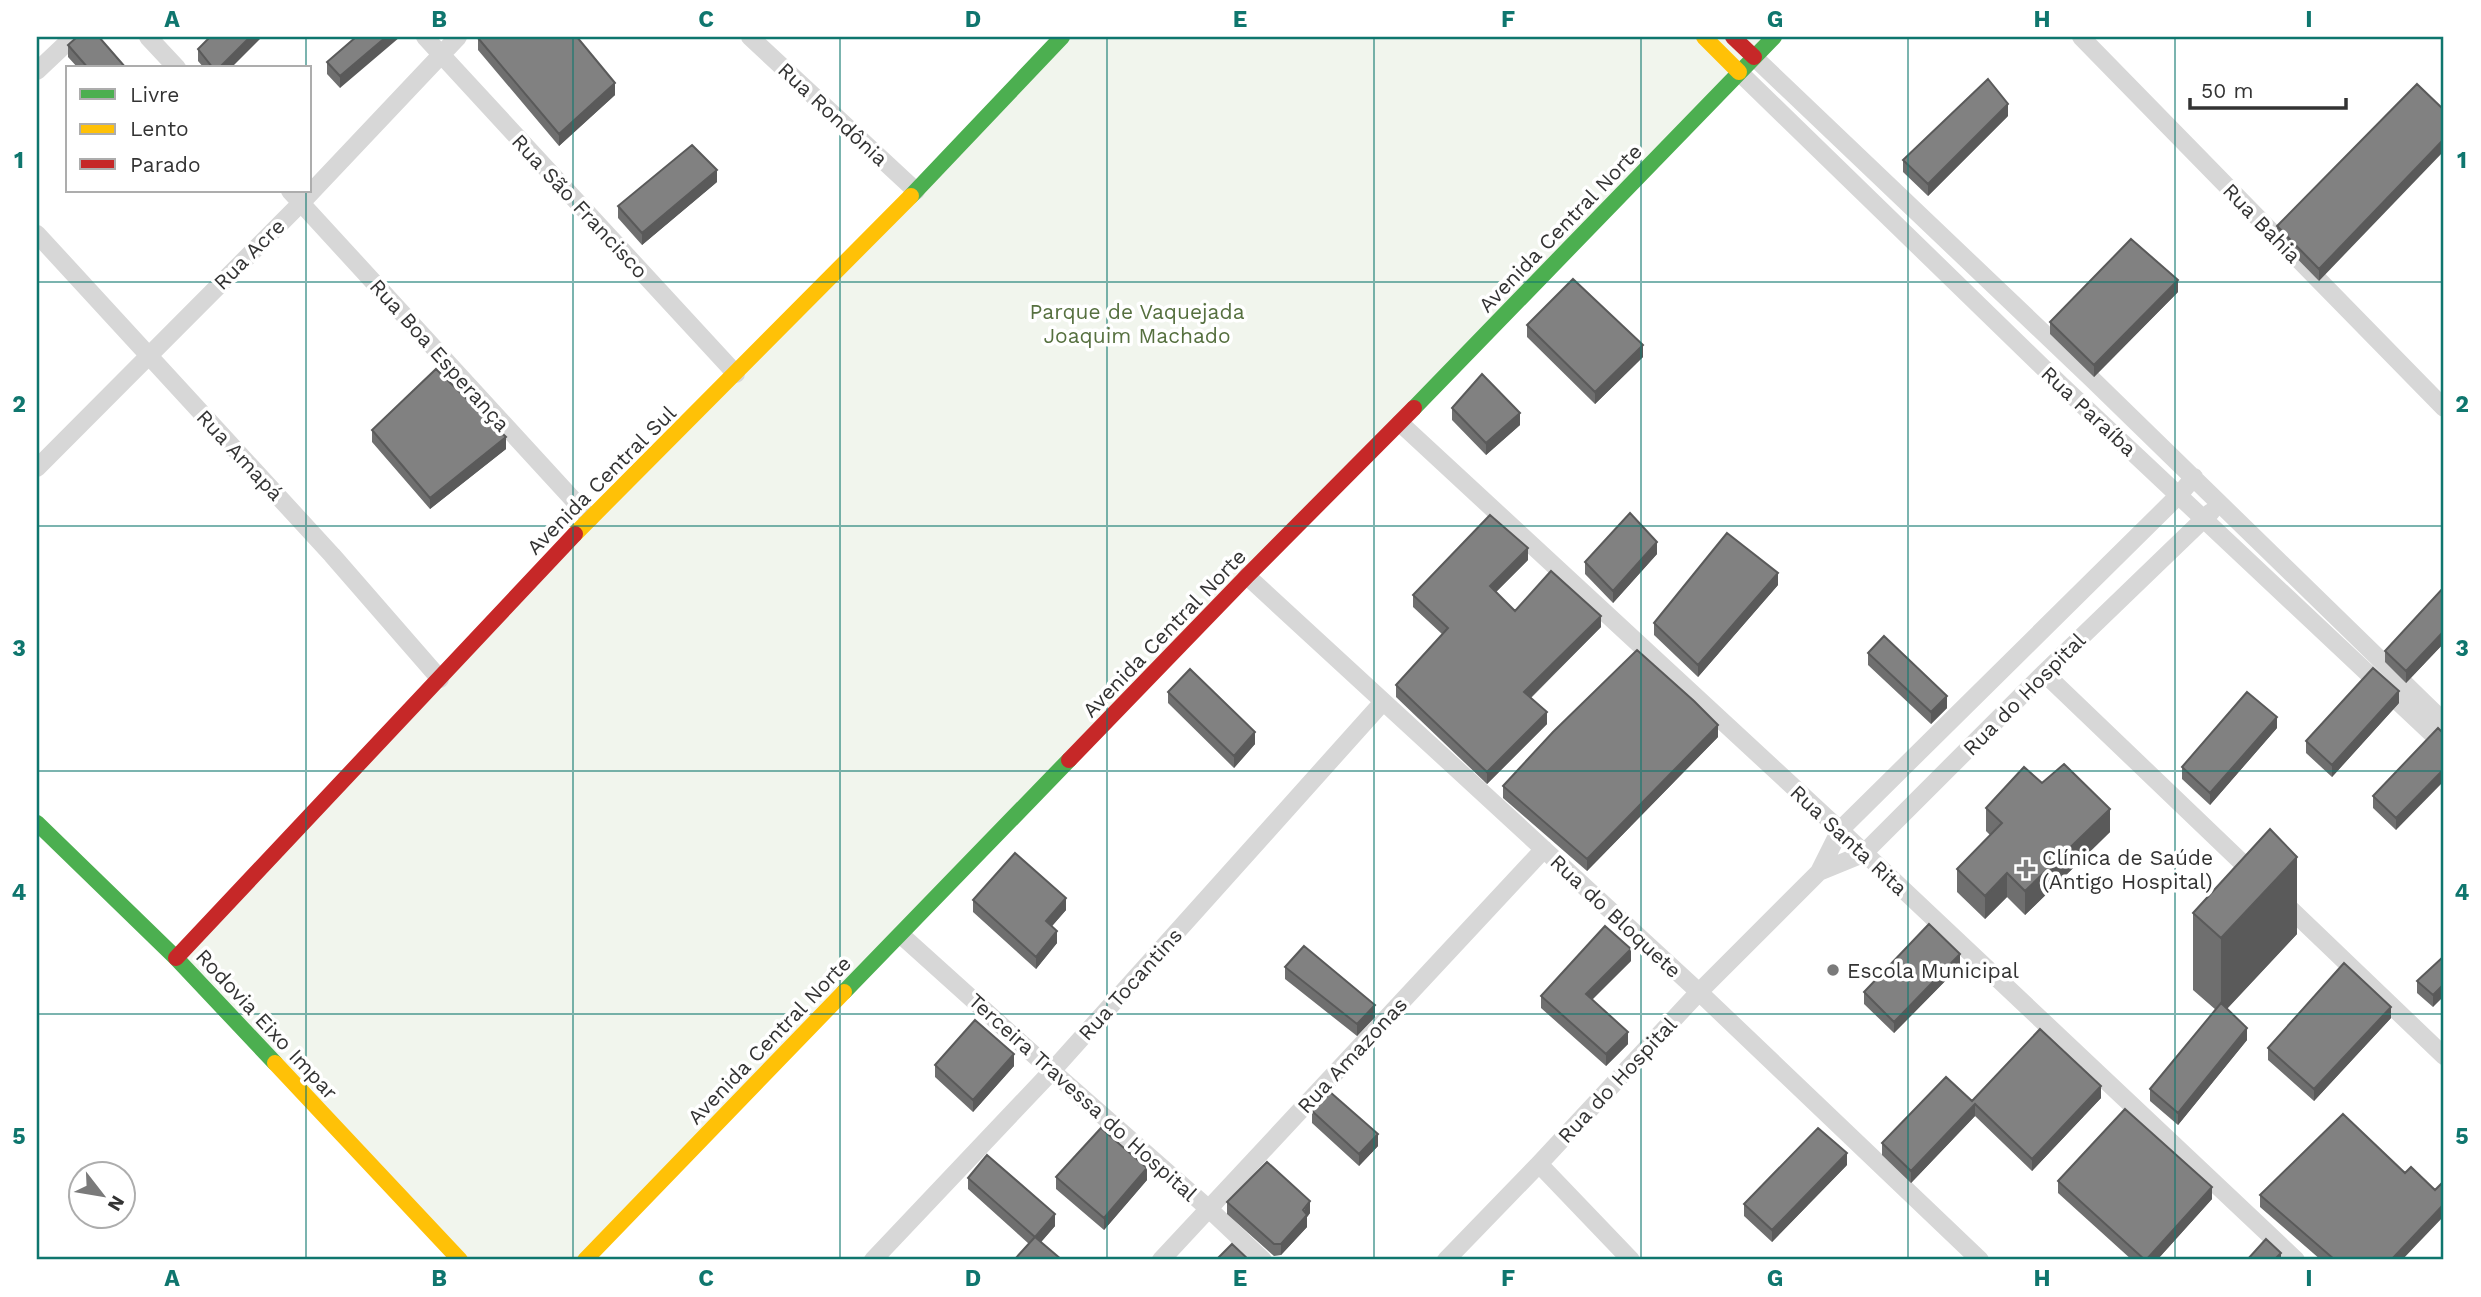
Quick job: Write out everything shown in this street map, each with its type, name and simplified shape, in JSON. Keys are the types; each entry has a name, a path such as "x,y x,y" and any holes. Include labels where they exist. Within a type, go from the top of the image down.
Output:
{"street":[{"path":"37,71 73,37"},
{"path":"148,37 175,66"},
{"name":"Rua São Francisco","path":"425,37 736,374"},
{"name":"Rua Acre","path":"312,180 458,37"},
{"name":"Rua Rondônia","path":"750,37 916,191"},
{"name":"Avenida Central Sul","path":"176,958 590,518 916,191 1062,37"},
{"path":"1703,37 1739,72"},
{"path":"1732,37 1754,57"},
{"name":"Avenida Central Norte","path":"585,1260 1247,576 1401,423 1774,37"},
{"name":"Rua Bahia","path":"2081,37 2444,408"},
{"name":"Rua Paraíba","path":"1754,57 2194,477 2444,722"},
{"name":"Rua Paraíba","path":"1739,72 2059,383 2444,745"},
{"name":"Rua Acre","path":"37,468 295,197"},
{"name":"Rua Boa Esperança","path":"295,197 590,518"},
{"name":"Rua Amapá","path":"37,234 332,555 440,679"},
{"name":"Rua Santa Rita","path":"1401,423 1840,830 2296,1260"},
{"name":"Rua do Hospital","path":"1446,1260 1699,992 1819,872 1840,830 2179,495 2194,477"},
{"name":"Rua do Hospital","path":"1819,872 1863,854 2044,673 2220,503"},
{"name":"Rua do Bloquete","path":"1247,576 1699,992 1980,1260"},
{"path":"2044,673 2444,1056"},
{"name":"Rua Tocantins","path":"873,1260 1052,1071 1382,703"},
{"name":"Rodovia Eixo Impar","path":"37,823 176,958 460,1260"},
{"name":"Rua Amazonas","path":"1161,1260 1544,849"},
{"name":"Terceira Travessa do Hospital","path":"901,935 1263,1260"},
{"path":"1539,1164 1632,1260"}],"green space":[{"name":"Parque de Vaquejada Joaquim Machado","path":"1054,37 1773,37 585,1260 460,1260 176,958"}],"building":[{"path":"77,37 99,37 124,66 86,66 68,45"},
{"path":"210,37 250,37 221,66 211,66 198,49"},
{"path":"356,37 386,37 340,76 327,62"},
{"path":"479,37 577,37 615,83 559,134"},
{"path":"1988,79 2008,104 1928,184 1903,160"},
{"path":"2417,84 2444,110 2444,139 2319,269 2277,226"},
{"path":"692,145 717,170 642,233 618,206"},
{"path":"2131,239 2178,280 2094,365 2050,322"},
{"path":"1573,279 1643,345 1595,392 1527,325"},
{"path":"436,369 506,437 430,498 372,430"},
{"path":"1482,374 1520,413 1486,443 1452,408"},
{"path":"1630,513 1657,542 1613,591 1585,562"},
{"path":"1490,515 1528,548 1490,586 1515,611 1551,571 1601,616 1524,692 1547,712 1487,772 1396,685 1448,628 1413,595"},
{"path":"1727,533 1778,573 1698,665 1654,623"},
{"path":"2444,587 2444,631 2406,671 2385,651"},
{"path":"1884,636 1947,696 1931,712 1868,653"},
{"path":"1637,650 1718,725 1587,859 1503,786 1553,732"},
{"path":"2373,668 2399,691 2332,765 2306,741"},
{"path":"1190,669 1255,732 1234,756 1168,692"},
{"path":"2247,692 2277,717 2210,793 2182,767"},
{"path":"2438,728 2444,734 2444,769 2396,818 2373,796"},
{"name":"Clínica de Saúde (Antigo Hospital)","path":"2064,764 2110,809 2025,891 2007,873 1985,896 1957,869 2002,823 1986,808 2024,767 2042,783"},
{"path":"2270,829 2297,857 2221,938 2193,913"},
{"path":"1015,853 1066,898 1046,921 1057,931 1036,957 973,900"},
{"path":"1929,924 1960,954 1894,1022 1864,992"},
{"path":"1605,926 1631,949 1586,994 1628,1032 1606,1054 1541,996"},
{"path":"1304,946 1375,1005 1357,1024 1285,967"},
{"path":"2444,956 2444,984 2433,995 2417,981"},
{"path":"2344,963 2391,1007 2314,1089 2268,1048"},
{"path":"2221,1003 2247,1028 2178,1113 2150,1089"},
{"path":"975,1020 1014,1054 973,1100 935,1065"},
{"path":"2040,1029 2101,1086 2032,1159 1975,1104 1911,1171 1882,1143 1946,1077 1972,1101"},
{"path":"1330,1092 1378,1134 1359,1154 1312,1111"},
{"path":"2125,1109 2212,1187 2146,1260 2058,1181"},
{"path":"2343,1114 2405,1173 2411,1167 2435,1190 2444,1181 2444,1204 2391,1260 2335,1260 2260,1195"},
{"path":"1101,1128 1147,1168 1104,1218 1056,1177"},
{"path":"1818,1128 1847,1153 1772,1230 1744,1204"},
{"path":"987,1155 1055,1214 1035,1237 968,1178"},
{"path":"1267,1162 1310,1201 1303,1210 1307,1215 1281,1244 1274,1244 1227,1202"},
{"path":"1035,1237 1062,1260 1014,1260"},
{"path":"2266,1239 2281,1253 2274,1260 2247,1260"},
{"path":"1232,1244 1249,1260 1216,1260"}],"traffic: fast":[{"path":"911,196 1062,37"},
{"path":"1414,408 1774,37"},
{"path":"844,992 1069,760"},
{"path":"37,823 176,958 275,1063"}],"traffic: slow":[{"path":"1704,37 1739,72"},
{"path":"575,534 911,196"},
{"path":"585,1260 844,992"},
{"path":"275,1063 460,1260"}],"traffic: jam":[{"path":"1733,37 1754,57"},
{"path":"1069,760 1414,408"},
{"path":"176,958 575,534"}],"place":[{"name":"Clínica de Saúde (Antigo Hospital)","path":"2026,869"},
{"name":"Escola Municipal","path":"1833,970"}]}
